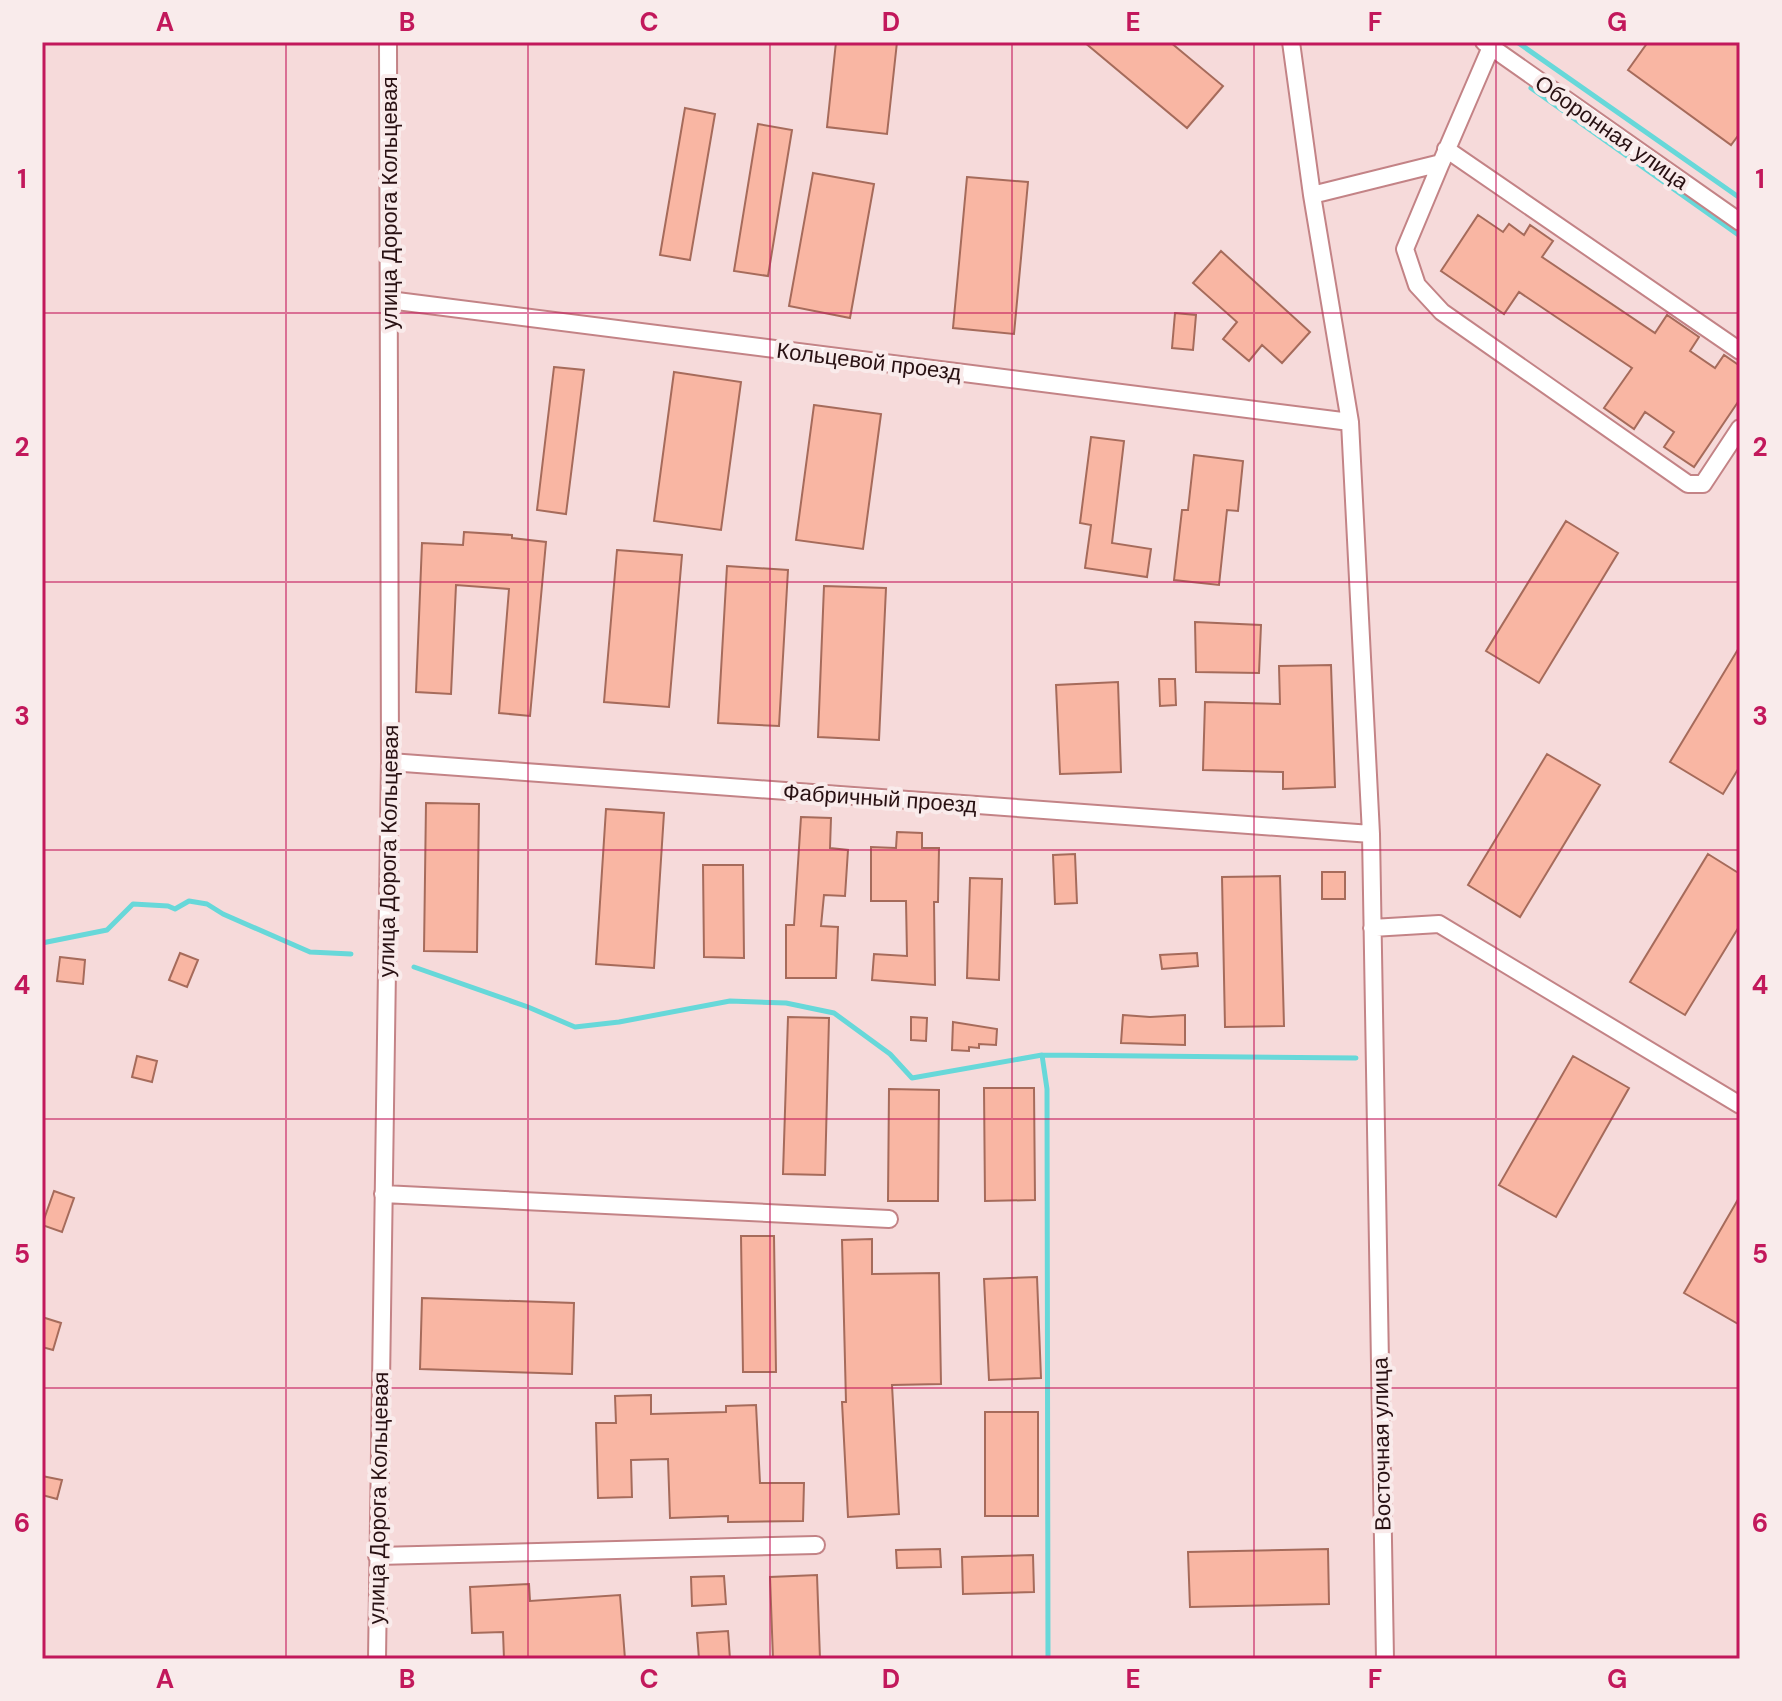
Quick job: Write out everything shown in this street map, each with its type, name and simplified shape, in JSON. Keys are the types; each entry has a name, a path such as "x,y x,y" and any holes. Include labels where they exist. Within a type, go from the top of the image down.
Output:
{"street":[{"name":"улица Дорога Кольцевая","path":"377,1659 390,762 388,42"},
{"name":"Восточная улица","path":"1291,42 1312,195 1350,422 1371,834 1385,1659"},
{"path":"1487,44 1405,249 1417,285 1442,312 1688,484 1703,484 1740,428"},
{"name":"Оборонная улица","path":"1487,44 1740,222"},
{"path":"1312,195 1444,156 1740,351"},
{"name":"Кольцевой проезд","path":"389,300 1350,422"},
{"name":"Фабричный проезд","path":"390,762 1371,834"},
{"path":"1372,928 1439,924 1740,1105"},
{"path":"383,1194 889,1219"},
{"path":"377,1556 816,1545"}],"building":[{"path":"836,42 897,42 887,134 827,127"},
{"path":"1084,42 1170,42 1223,86 1187,128"},
{"path":"1648,42 1740,42 1740,133 1731,145 1628,70"},
{"path":"685,108 715,114 690,260 660,255"},
{"path":"758,124 792,130 768,276 734,271"},
{"path":"813,173 874,184 850,318 789,306"},
{"path":"967,177 1028,182 1014,334 953,328"},
{"path":"1478,215 1503,232 1509,224 1524,235 1530,225 1553,241 1542,257 1655,333 1667,315 1699,337 1690,351 1715,368 1724,355 1740,366 1740,399 1694,467 1664,447 1674,432 1645,412 1634,429 1604,408 1632,368 1519,292 1504,314 1441,271"},
{"path":"1221,251 1310,332 1282,363 1262,345 1249,361 1223,339 1237,322 1193,283"},
{"path":"1175,313 1196,315 1193,350 1172,348"},
{"path":"554,367 584,370 566,514 537,510"},
{"path":"674,372 741,382 721,530 654,521"},
{"path":"814,405 881,414 863,549 796,540"},
{"path":"1091,437 1124,441 1112,543 1151,549 1147,577 1085,568 1091,525 1080,523"},
{"path":"1194,455 1243,461 1238,511 1227,510 1219,585 1174,580 1182,510 1188,510"},
{"path":"1566,521 1618,553 1539,683 1486,651"},
{"path":"464,532 512,535 512,538 546,542 530,716 499,713 509,589 456,585 451,694 416,692 422,543 463,545"},
{"path":"617,550 682,555 669,707 604,702"},
{"path":"727,566 788,570 779,726 718,723"},
{"path":"824,586 886,588 879,740 818,737"},
{"path":"1195,622 1261,625 1259,673 1196,672"},
{"path":"1740,646 1740,766 1723,794 1670,762"},
{"path":"1331,665 1335,787 1283,789 1283,772 1203,770 1205,702 1280,704 1279,666"},
{"path":"1159,679 1175,679 1176,705 1160,706"},
{"path":"1118,682 1121,772 1060,774 1056,685"},
{"path":"1547,754 1600,785 1520,917 1468,885"},
{"path":"426,803 479,804 477,952 424,951"},
{"path":"606,809 664,813 654,968 596,964"},
{"path":"801,817 831,818 830,848 848,850 845,896 824,895 821,926 838,927 836,978 786,978 786,925 794,925"},
{"path":"897,832 922,833 922,848 939,848 938,902 934,902 935,985 872,980 874,954 907,956 906,901 871,901 871,847 896,848"},
{"path":"1075,854 1077,903 1055,904 1053,855"},
{"path":"1708,854 1740,874 1740,925 1685,1015 1630,982"},
{"path":"703,865 743,865 744,958 704,957"},
{"path":"1322,872 1345,872 1345,899 1322,899"},
{"path":"1280,876 1284,1026 1225,1027 1222,877"},
{"path":"970,878 1002,879 999,980 967,978"},
{"path":"180,953 198,960 187,987 169,980"},
{"path":"1197,953 1198,966 1162,969 1160,955"},
{"path":"60,957 85,960 83,984 57,981"},
{"path":"1123,1015 1185,1015 1185,1045 1121,1043"},
{"path":"788,1017 829,1018 825,1175 783,1174"},
{"path":"911,1017 927,1018 926,1041 911,1040"},
{"path":"953,1022 997,1029 996,1045 979,1044 979,1048 969,1047 969,1051 952,1050"},
{"path":"137,1056 157,1061 152,1082 132,1077"},
{"path":"1573,1056 1629,1088 1556,1217 1499,1185"},
{"path":"984,1088 1034,1088 1035,1200 985,1201"},
{"path":"889,1089 939,1090 938,1201 888,1201"},
{"path":"54,1191 74,1198 62,1232 42,1225"},
{"path":"1740,1196 1740,1325 1684,1293"},
{"path":"741,1236 774,1236 776,1372 743,1372"},
{"path":"872,1239 872,1274 939,1273 941,1384 892,1385 899,1514 848,1517 842,1402 846,1402 842,1240"},
{"path":"1037,1277 1041,1378 989,1380 984,1279"},
{"path":"422,1298 574,1303 572,1374 420,1369"},
{"path":"42,1317 61,1323 53,1350 42,1347"},
{"path":"651,1395 651,1414 726,1412 726,1406 756,1405 760,1483 804,1483 803,1521 728,1522 728,1516 670,1518 668,1459 631,1460 632,1497 598,1498 596,1423 616,1423 615,1396"},
{"path":"985,1412 1038,1412 1038,1516 985,1516"},
{"path":"42,1476 62,1480 57,1499 42,1495"},
{"path":"940,1549 941,1567 897,1568 896,1550"},
{"path":"1328,1549 1329,1604 1190,1607 1188,1552"},
{"path":"1033,1555 1034,1592 963,1594 962,1557"},
{"path":"817,1575 820,1659 773,1659 770,1577"},
{"path":"724,1576 726,1604 692,1606 691,1577"},
{"path":"529,1584 530,1601 620,1595 625,1659 504,1659 503,1632 472,1633 470,1587"},
{"path":"728,1631 730,1659 699,1659 697,1633"}],"waterway":[{"path":"1517,42 1740,198"},
{"path":"1531,88 1740,236"},
{"path":"42,943 107,930 133,904 175,909 189,901 207,904 310,952 351,954"},
{"path":"414,967 575,1027 730,1001 786,1003 834,1013 890,1054 912,1078 1042,1055"},
{"path":"1048,1659 1047,1089 1042,1055 1356,1058"}]}
